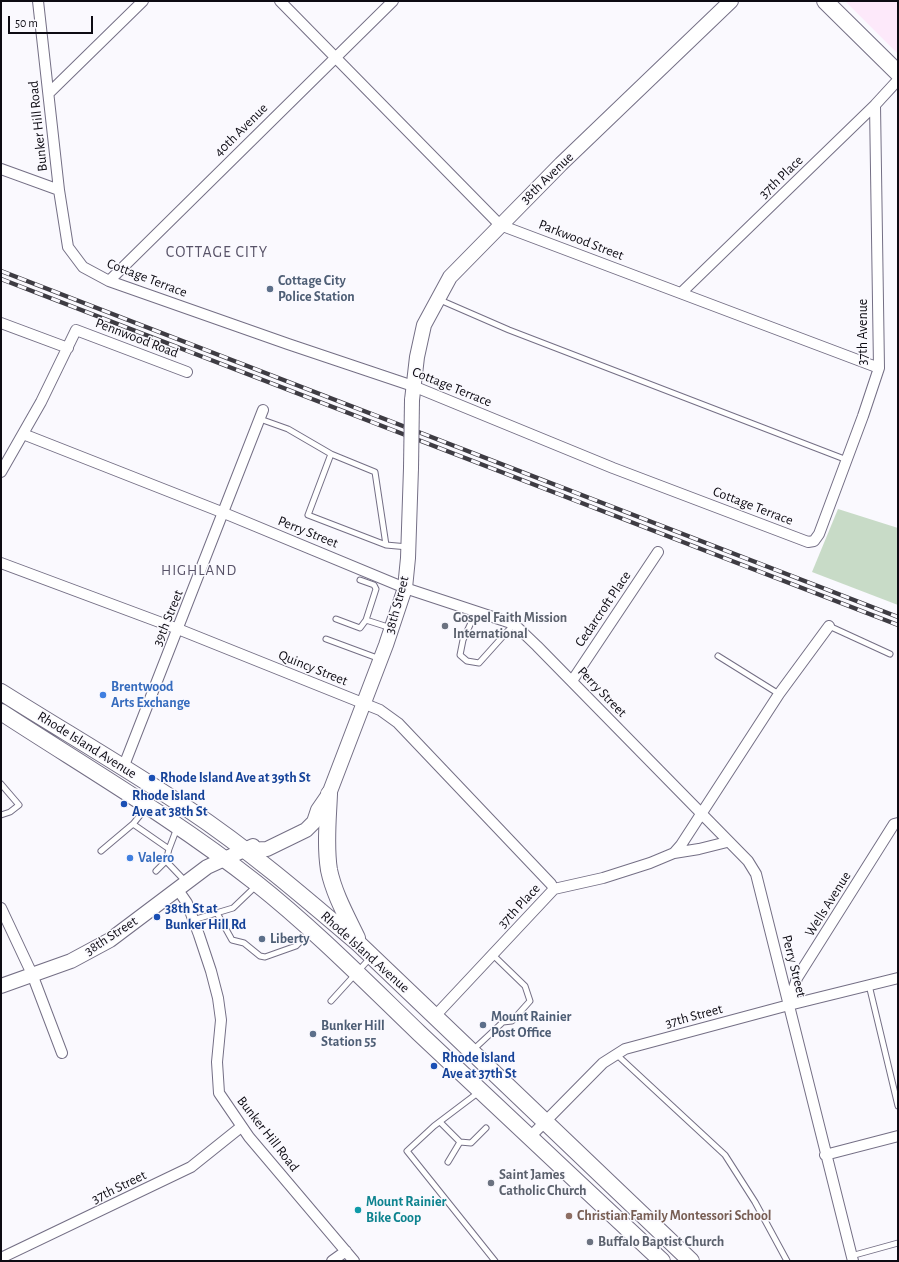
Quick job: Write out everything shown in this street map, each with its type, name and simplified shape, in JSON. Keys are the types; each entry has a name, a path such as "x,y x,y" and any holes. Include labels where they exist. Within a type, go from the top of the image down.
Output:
{"main road":[{"name":"38th Avenue","path":"413,386 424,325 437,298 450,277 500,224 731,1"},
{"path":"825,1 898,73"},
{"name":"38th Street","path":"1,986 71,961 110,940 207,868 223,858 245,850 267,849 306,830 314,822 318,810 329,794 363,702 381,659 404,588 409,547 413,386"},
{"name":"Rhode Island Avenue","path":"1,692 188,809 245,850 359,944 691,1261"},
{"name":"Rhode Island Avenue","path":"1,712 178,827 223,858 258,885 357,973 481,1090 529,1138 662,1261"},
{"path":"329,794 327,849 329,871 339,902 359,944"}],"street":[{"name":"Bunker Hill Road","path":"38,1 59,190 68,247 83,267"},
{"path":"49,93 143,1"},
{"name":"Parkwood Street","path":"280,1 500,224 879,368"},
{"name":"40th Avenue","path":"109,281 393,1"},
{"name":"37th Place","path":"682,293 875,105 898,80"},
{"name":"37th Avenue","path":"808,542 814,541 819,534 879,368 875,105"},
{"path":"1,170 59,190"},
{"name":"Cottage Terrace","path":"83,267 109,281 413,386 613,468 808,542"},
{"path":"1,323 68,348 23,434 1,472"},
{"name":"Pennwood Road","path":"68,348 76,330 187,372"},
{"name":"39th Street","path":"123,768 262,415"},
{"name":"Perry Street","path":"23,434 224,513 404,588 514,624 572,681 727,842 748,861 756,874 852,1258"},
{"name":"Cedarcroft Place","path":"572,681 658,552"},
{"name":"Quincy Street","path":"1,563 178,629 380,710 398,723 551,884 554,889"},
{"name":"37th Place","path":"674,853 682,845 779,694 829,626"},
{"name":"Wells Avenue","path":"789,1005 797,978 894,824 898,823"},
{"name":"37th Place","path":"435,1016 554,889 604,878 650,863 674,853 727,842"},
{"name":"Bunker Hill Road","path":"183,887 187,903 211,971 218,998 221,1020 217,1062 219,1093 241,1127 354,1261"},
{"path":"1,908 32,974 62,1053"},
{"name":"37th Street","path":"529,1138 603,1063 625,1048 898,978"},
{"name":"37th Street","path":"1,1258 191,1167 241,1127"},
{"path":"826,1155 898,1136"},
{"path":"332,1261 346,1252"}],"lane":[{"path":"437,298 510,330 847,460"},
{"path":"262,415 331,454 375,472 386,545"},
{"path":"331,454 308,515 386,545 409,547"},
{"path":"336,619 360,628 366,620 376,589 374,585 360,580"},
{"path":"476,612 463,640 460,655 467,661 480,663 514,624"},
{"path":"366,620 392,628"},
{"path":"829,626 890,654"},
{"path":"326,639 381,659"},
{"path":"718,656 779,694"},
{"path":"1,784 19,805 10,812 1,815"},
{"path":"101,851 133,824 147,807"},
{"path":"133,824 169,849"},
{"path":"156,871 166,861 178,827"},
{"path":"166,861 183,887"},
{"path":"193,920 233,908 258,885"},
{"path":"217,913 232,940 244,943 260,956 265,957 296,946 311,931"},
{"path":"471,1051 503,1022 512,1021 530,1001 525,986 492,954"},
{"path":"331,1001 372,956"},
{"path":"868,985 898,1106"},
{"path":"616,1054 725,1155 755,1202 787,1261"},
{"path":"481,1090 440,1122 407,1151 495,1261"},
{"path":"440,1122 460,1142 471,1143 486,1128"},
{"path":"448,1162 460,1142"},
{"path":"852,1258 898,1243"}],"shaded area":[{"path":"845,1 898,1 898,54"}],"green space":[{"path":"838,509 898,528 898,605 812,572"}],"railway":[{"path":"1,271 898,617"},
{"path":"1,279 898,625"}],"place":[{"name":"Cottage City Police Station","path":"270,289"},
{"name":"Gospel Faith Mission International","path":"445,626"},
{"name":"Brentwood Arts Exchange","path":"103,695"},
{"name":"Rhode Island Ave at 39th St","path":"152,778"},
{"name":"Rhode Island Ave at 38th St","path":"124,804"},
{"name":"Valero","path":"130,858"},
{"name":"38th St at Bunker Hill Rd","path":"157,917"},
{"name":"Liberty","path":"262,939"},
{"name":"Mount Rainier Post Office","path":"483,1025"},
{"name":"Bunker Hill Station 55","path":"313,1034"},
{"name":"Rhode Island Ave at 37th St","path":"434,1066"},
{"name":"Saint James Catholic Church","path":"491,1183"},
{"name":"Mount Rainier Bike Coop","path":"358,1210"},
{"name":"Christian Family Montessori School","path":"569,1216"},
{"name":"Buffalo Baptist Church","path":"590,1242"}],"district":[{"name":"COTTAGE CITY","path":"217,252"},
{"name":"HIGHLAND","path":"199,570"}]}
